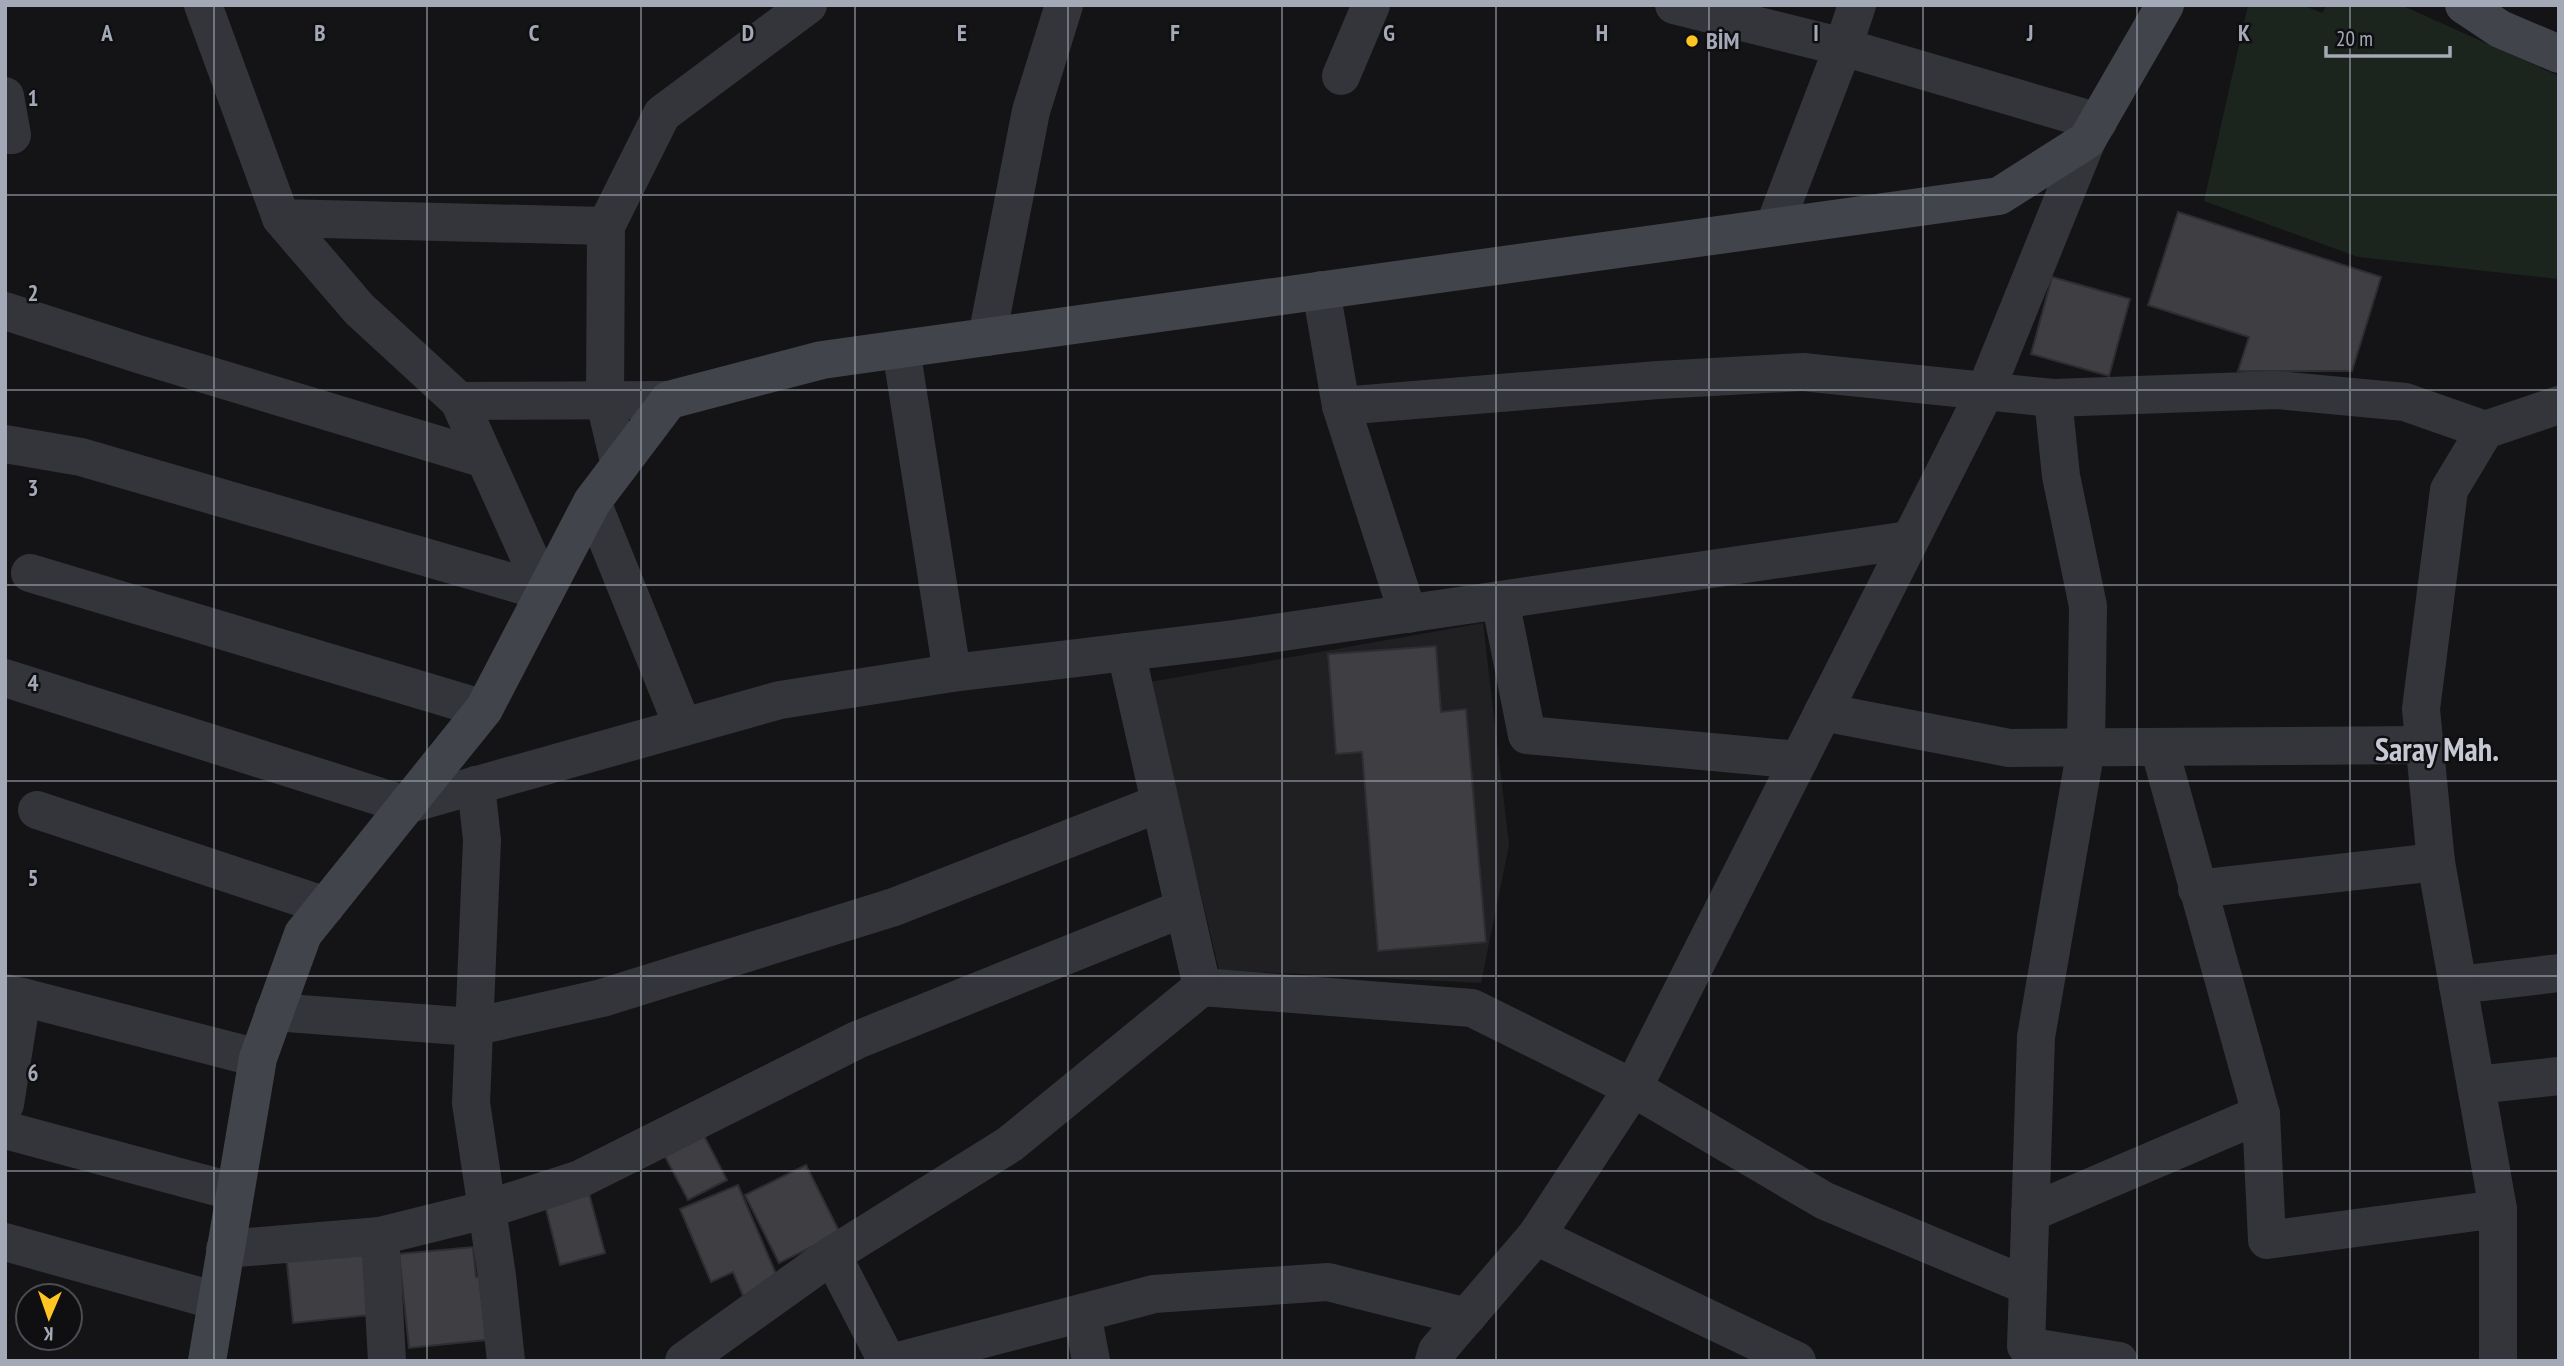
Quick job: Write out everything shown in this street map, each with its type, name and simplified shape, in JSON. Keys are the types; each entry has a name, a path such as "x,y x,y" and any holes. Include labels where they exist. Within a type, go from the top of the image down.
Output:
{"street":[{"path":"203,5 281,218 359,309 459,401 545,592"},
{"path":"620,465 605,402 606,226 662,114 808,5"},
{"path":"987,337 1031,111 1064,5"},
{"path":"1341,76 1371,5"},
{"path":"1674,5 1843,47 2093,131"},
{"path":"1774,227 1857,5"},
{"path":"1434,1361 1437,1351 1535,1236 1633,1088 1984,391 2093,131 2165,5"},
{"path":"2471,7 2500,29 2559,54"},
{"path":"5,96 12,135 5,135"},
{"path":"459,401 669,400 822,360 1999,196 2093,131"},
{"path":"281,218 606,226"},
{"path":"1321,290 1341,406 1408,614"},
{"path":"5,311 485,459"},
{"path":"901,349 952,673"},
{"path":"1341,406 1658,380 1803,372 2053,398 2277,390 2405,402 2485,430 2559,405"},
{"path":"2053,398 2061,476 2088,606 2086,748 2036,1037 2028,1286 2022,1353 2119,1361"},
{"path":"207,1361 258,1058 303,934 484,709 593,502 669,400"},
{"path":"2485,430 2449,490 2421,709 2436,862 2498,1209 2498,1361"},
{"path":"5,444 81,457 545,592"},
{"path":"593,502 683,727"},
{"path":"5,678 406,805 780,700 952,673 1234,639 1909,540"},
{"path":"30,573 484,709"},
{"path":"1500,600 1527,735 1799,760"},
{"path":"1126,652 1202,987"},
{"path":"1823,712 2009,748 2424,746"},
{"path":"2159,747 2261,1114 2267,1240 2498,1209"},
{"path":"477,785 482,840 471,1103 506,1361"},
{"path":"274,1012 473,1027 602,998 894,907 1160,803"},
{"path":"37,810 326,906"},
{"path":"2197,889 2436,862"},
{"path":"225,1249 380,1236 485,1210 580,1179 857,1040 1184,908"},
{"path":"2458,985 2559,974"},
{"path":"684,1361 832,1255 1010,1144 1202,987 1472,1009 1633,1088 1825,1201 2028,1286"},
{"path":"6,1093 13,995 258,1058"},
{"path":"2476,1085 2559,1076"},
{"path":"2030,1213 2261,1114"},
{"path":"5,1130 235,1192"},
{"path":"380,1236 387,1361"},
{"path":"1535,1236 1797,1361"},
{"path":"5,1242 217,1301"},
{"path":"832,1255 887,1361"},
{"path":"899,1361 1154,1294 1328,1282 1466,1317"},
{"path":"1082,1313 1091,1361"}],"shaded area":[{"path":"2248,5 2302,5 2322,13 2327,5 2401,5 2559,76 2559,279 2358,257 2204,201"},
{"path":"1483,623 1509,845 1481,983 1219,970 1150,682"}],"building":[{"path":"2178,212 2381,277 2352,371 2238,371 2249,337 2148,305"},
{"path":"2052,277 2130,299 2109,376 2031,354"},
{"path":"1436,646 1441,712 1466,709 1486,942 1378,951 1362,752 1336,754 1328,654"},
{"path":"699,1126 727,1180 688,1200 660,1147"},
{"path":"806,1165 840,1233 779,1263 745,1195"},
{"path":"738,1185 779,1281 743,1296 733,1272 711,1282 680,1209"},
{"path":"587,1186 605,1253 560,1265 543,1197"},
{"path":"373,1246 379,1314 293,1323 286,1254"},
{"path":"473,1247 476,1277 480,1277 486,1340 409,1348 399,1254"}],"place":[{"name":"BİM","path":"1692,41"}],"district":[{"name":"Saray Mah.","path":"2437,750"}]}
